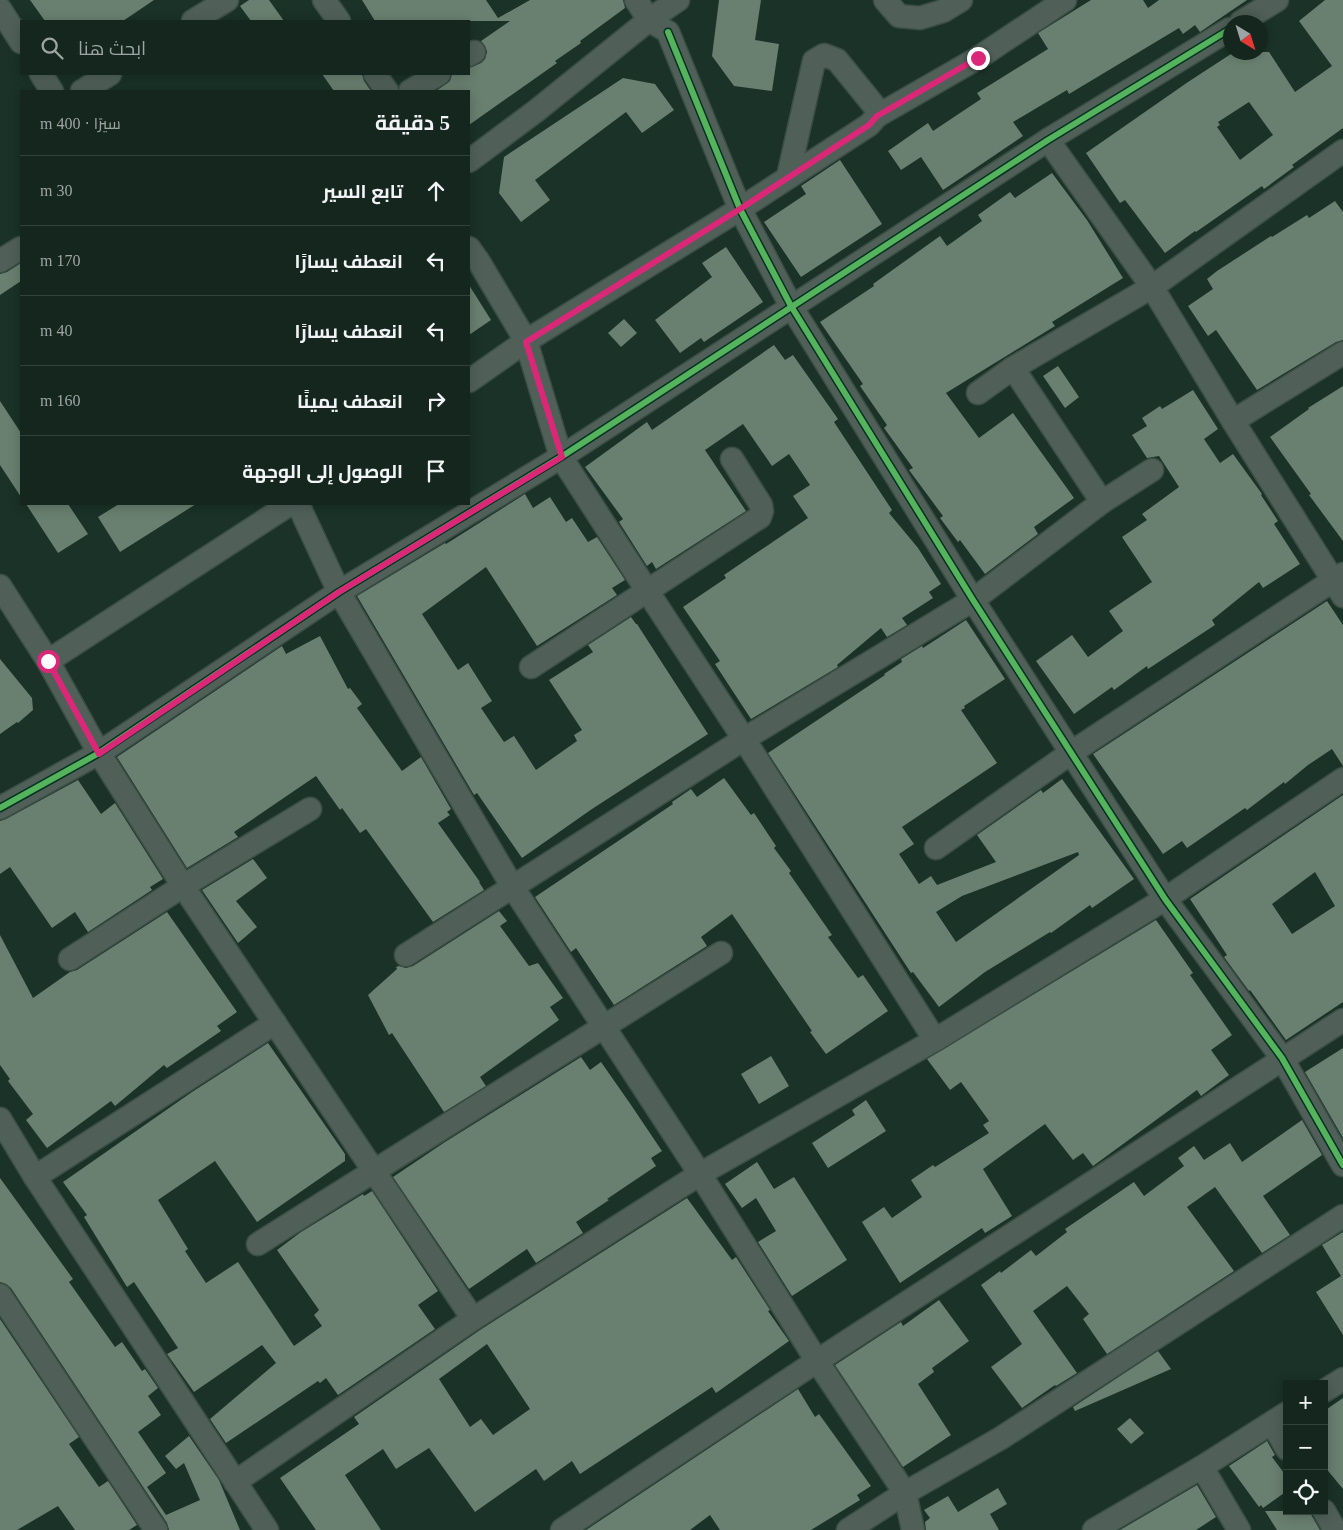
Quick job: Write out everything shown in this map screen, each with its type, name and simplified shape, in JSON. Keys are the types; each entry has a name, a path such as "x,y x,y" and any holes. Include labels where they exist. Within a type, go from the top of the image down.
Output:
{"street":[{"path":"195,20 227,0"},
{"path":"324,0 338,20"},
{"path":"636,0 658,26 740,209 791,306 973,600 1166,899 1282,1058 1343,1165"},
{"path":"885,0 899,16 920,18 943,11 961,0"},
{"path":"470,380 526,342 740,209 869,125 877,116 978,58 1065,0"},
{"path":"1252,15 1277,0"},
{"path":"470,161 536,111 658,26 671,2"},
{"path":"0,9 20,40"},
{"path":"0,808 99,754 339,592 562,457 1048,140 1223,33"},
{"path":"788,177 814,61 824,55 837,60 876,108 877,116"},
{"path":"42,75 51,90"},
{"path":"84,90 108,75"},
{"path":"376,75 386,90"},
{"path":"412,90 436,75"},
{"path":"936,848 1072,752 1340,584 1233,421 1152,287 1048,140"},
{"path":"978,393 1013,368 1152,287 1343,151"},
{"path":"0,261 20,249"},
{"path":"470,249 526,342 562,457 935,1040"},
{"path":"1233,421 1343,353"},
{"path":"1013,368 1102,502"},
{"path":"531,667 760,517 762,512 761,505 732,459"},
{"path":"406,955 744,739 973,600 1102,502 1152,470"},
{"path":"48,661 288,505"},
{"path":"298,505 339,592 512,886 700,1174 818,1361 906,1493 914,1530"},
{"path":"0,586 48,661 99,754 183,886 473,1319"},
{"path":"235,1482 473,1319 700,1174 935,1040 1166,899 1343,779"},
{"path":"70,959 183,886 310,808"},
{"path":"258,1244 721,953"},
{"path":"562,1530 1282,1058 1343,1020"},
{"path":"35,1176 275,1023"},
{"path":"0,1119 35,1176 267,1530"},
{"path":"848,1530 906,1493 1001,1438 1343,1216"},
{"path":"0,1295 156,1530"},
{"path":"1328,1388 1343,1379"},
{"path":"1094,1530 1202,1467 1279,1418 1283,1434"},
{"path":"1202,1467 1239,1530"},
{"path":"1326,1515 1334,1530"}],"building":[{"path":"30,0 154,0 124,20 44,20"},
{"path":"249,0 269,0 283,20 250,20 240,6"},
{"path":"362,0 486,0 498,18 530,0 623,0 625,8 555,61 557,63 470,124 470,90 437,90 450,81 452,75 470,75 470,68 485,59 487,52 481,41 510,21 374,20"},
{"path":"719,0 761,0 755,40 779,44 772,91 734,86 712,56"},
{"path":"1091,0 1143,0 1148,8 1159,0 1247,0 1200,32 1195,25 1183,34 1179,28 1069,94 1067,90 1013,122 1023,136 943,190 921,157 901,170 888,151 928,123 933,131 981,99 977,93 1048,49 1038,33"},
{"path":"1325,0 1343,0 1343,128 1292,165 1294,167 1264,189 1262,186 1165,253 1125,200 1120,203 1086,153 1223,59 1268,60 1269,52 1295,92 1332,66 1299,21","holes":["1249,102 1273,135 1240,160 1217,127 1220,125 1218,122"]},
{"path":"323,75 362,75 370,90 333,90"},
{"path":"623,78 655,84 674,110 642,133 626,112 535,180 550,200 521,222 499,193 504,157"},
{"path":"840,160 882,224 801,277 764,222 806,194 801,186"},
{"path":"1052,173 1087,220 1123,278 1052,322 1055,326 946,393 979,438 1013,413 1074,498 1034,527 1038,534 985,574 960,540 958,542 940,518 943,516 909,470 913,468 884,428 887,425 860,386 863,384 820,322 874,286 873,284 940,236 947,246 982,221 978,215 1010,192 1015,198"},
{"path":"1335,201 1343,212 1343,340 1336,342 1257,390 1216,330 1208,336 1188,306 1213,289 1207,279 1217,271 1271,236 1307,215 1309,218"},
{"path":"726,247 763,302 704,342 701,338 680,353 655,320 712,277 702,263"},
{"path":"20,264 20,282 0,295 0,274"},
{"path":"470,287 491,320 470,334"},
{"path":"624,319 637,333 621,347 608,333"},
{"path":"774,345 785,360 793,355 838,419 834,422 892,510 889,513 918,548 941,584 929,592 933,598 902,618 907,625 887,637 881,628 837,665 838,667 751,719 715,664 720,661 683,607 726,578 724,575 808,518 793,496 810,485 789,454 772,466 743,424 705,450 746,511 656,569 652,562 647,566 619,522 623,519 585,467 647,422 652,430"},
{"path":"1058,366 1079,397 1065,408 1043,376"},
{"path":"1343,386 1343,541 1270,437 1308,408"},
{"path":"1193,390 1218,429 1204,439 1220,463 1233,454 1262,494 1278,521 1274,524 1300,564 1263,588 1259,582 1212,620 1215,625 1148,669 1147,666 1114,690 1112,687 1074,714 1036,661 1072,635 1088,657 1123,631 1109,611 1152,582 1122,537 1147,520 1142,514 1179,487 1159,456 1147,458 1132,435 1147,426 1142,418 1160,406 1162,409"},
{"path":"0,401 20,431 20,495 0,465"},
{"path":"525,494 533,508 550,497 566,522 572,518 588,542 597,537 625,580 612,588 617,595 537,646 486,567 422,614 458,670 468,663 492,701 481,708 504,742 514,736 536,770 577,741 574,735 582,730 549,680 593,652 588,645 631,617 708,734 592,809 522,858 477,793 474,795 357,596 446,544"},
{"path":"27,505 69,505 88,534 58,553"},
{"path":"117,505 194,505 120,552 98,517"},
{"path":"1327,601 1343,625 1343,766 1332,749 1247,810 1245,808 1187,848 1182,841 1163,854 1093,754"},
{"path":"966,620 1005,679 964,706 965,708 961,710 997,763 902,827 914,844 899,854 919,884 931,876 937,885 996,862 977,835 1041,790 1043,793 1062,779 1134,879 1092,908 1090,905 1051,933 985,972 939,1007 913,972 911,973 768,753 885,675 902,662 901,659 922,646 923,648","holes":["1078,852 1079,855 956,942 936,912 962,896"]},
{"path":"320,636 348,689 350,688 362,704 357,708 402,771 421,757 451,809 447,812 450,815 438,823 484,890 433,922 366,829 360,833 342,808 340,810 316,776 234,832 238,837 187,868 117,757 282,646 286,654"},
{"path":"0,659 32,698 33,710 18,723 0,734"},
{"path":"724,778 751,815 754,813 776,846 774,848 791,871 789,873 832,935 828,937 858,978 863,975 888,1011 826,1054 732,914 701,937 707,946 614,1005 576,948 571,952 535,897 673,804 672,802 691,789 697,797"},
{"path":"78,780 101,814 115,803 163,879 150,887 152,890 88,932 75,912 52,928 10,867 0,874 0,821"},
{"path":"1343,795 1343,1002 1286,1040 1224,957 1227,955 1190,899","holes":["1315,872 1335,906 1292,934 1272,904"]},
{"path":"253,859 267,878 236,901 257,927 238,943 202,890"},
{"path":"499,911 507,921 500,926 529,966 538,963 563,998 550,1007 559,1020 480,1077 486,1086 444,1112 392,1033 389,1035 368,995 397,969 396,967 406,968 413,966"},
{"path":"167,912 237,1012 217,1026 221,1031 167,1068 164,1065 115,1106 111,1101 47,1148 26,1120 33,1114 8,1081 10,1079 0,1065 0,935 33,998 70,972 77,970"},
{"path":"1156,920 1193,973 1190,975 1232,1035 1211,1050 1229,1075 1201,1096 1197,1090 1093,1166 1083,1153 1073,1160 1045,1124 983,1169 1012,1216 985,1233 982,1228 900,1283 862,1222 884,1207 892,1218 922,1197 911,1180 989,1133 983,1125 989,1121 961,1082 950,1090 927,1059"},
{"path":"268,1043 345,1154 345,1161 257,1222 215,1161 158,1200 188,1249 185,1251 206,1283 238,1262 294,1346 322,1326 314,1315 319,1310 277,1250 301,1232 363,1194 364,1196 372,1191 438,1291 418,1305 435,1329 338,1395 326,1378 320,1383 318,1381 226,1443 210,1419 276,1363 262,1345 194,1392 167,1354 178,1348 134,1282 127,1287 84,1217 87,1215 63,1182 192,1092"},
{"path":"1343,1048 1343,1138 1305,1072"},
{"path":"771,1056 789,1086 759,1104 741,1074"},
{"path":"581,1057 590,1070 601,1062 629,1102 662,1151 651,1158 656,1166 576,1222 583,1233 536,1263 527,1249 469,1289 393,1177 445,1142"},
{"path":"866,1100 886,1131 828,1168 812,1143 855,1115 852,1110"},
{"path":"1302,1120 1322,1155 1263,1196 1290,1235 1262,1253 1215,1187 1187,1207 1234,1271 1107,1354 1083,1319 1089,1314 1067,1286 1033,1311 1077,1373 1055,1385 1022,1408 991,1367 1022,1344 981,1285 1000,1271 1001,1273 1031,1250 1036,1256 1067,1232 1065,1229 1134,1182 1144,1196 1184,1166 1178,1158 1194,1146 1204,1160 1230,1143 1242,1162"},
{"path":"757,1162 774,1189 794,1177 847,1260 792,1296 758,1242 776,1231 756,1198 742,1208 725,1184"},
{"path":"0,1178 73,1279 69,1282 115,1347 122,1342 142,1371 145,1369 158,1388 148,1396 161,1415 138,1432 166,1473 147,1487 166,1515 200,1500 184,1463 176,1469 165,1456 189,1436 219,1480 240,1530 169,1530 167,1523 11,1288 0,1282"},
{"path":"687,1198 732,1260 736,1257 770,1310 768,1311 789,1341 716,1393 712,1387 580,1474 572,1461 544,1481 536,1469 475,1512 429,1448 396,1469 383,1449 345,1475 381,1530 316,1530 280,1478 359,1424 354,1417 480,1330","holes":["487,1344 530,1409 493,1435 481,1419 470,1427 439,1379"]},
{"path":"1343,1232 1343,1335 1316,1292 1341,1276 1322,1245"},
{"path":"939,1300 969,1341 932,1368 934,1372 918,1384 951,1435 903,1467 835,1365 901,1322 903,1326"},
{"path":"0,1319 79,1437 69,1444 99,1487 108,1481 137,1525 129,1530 75,1530 58,1506 17,1530 0,1530"},
{"path":"1158,1351 1171,1369 1075,1411 1073,1407"},
{"path":"798,1389 815,1417 819,1414 871,1486 857,1495 860,1500 811,1530 720,1530 710,1515 690,1530 586,1530"},
{"path":"1343,1398 1343,1489 1328,1471 1328,1408"},
{"path":"1130,1418 1144,1433 1131,1444 1117,1429"},
{"path":"1267,1441 1275,1455 1272,1457 1283,1472 1283,1494 1263,1508 1261,1505 1259,1507 1229,1466"},
{"path":"1197,1485 1216,1517 1196,1530 1120,1530"},
{"path":"998,1488 1007,1504 990,1514 999,1530 926,1530 925,1522 930,1518 924,1510 948,1496 958,1512"},
{"path":"1265,1511 1283,1511 1283,1515 1311,1515 1320,1530 1277,1530"}],"cycle path":[{"path":"668,32 740,209 791,306 973,600 1165,899 1282,1058 1343,1165"},
{"path":"0,808 99,753 339,592 561,457 1048,140 1223,33"}],"route":[{"path":"48,661 99,754 339,592 562,457 526,342 740,209 869,125 877,116 978,58"}]}
